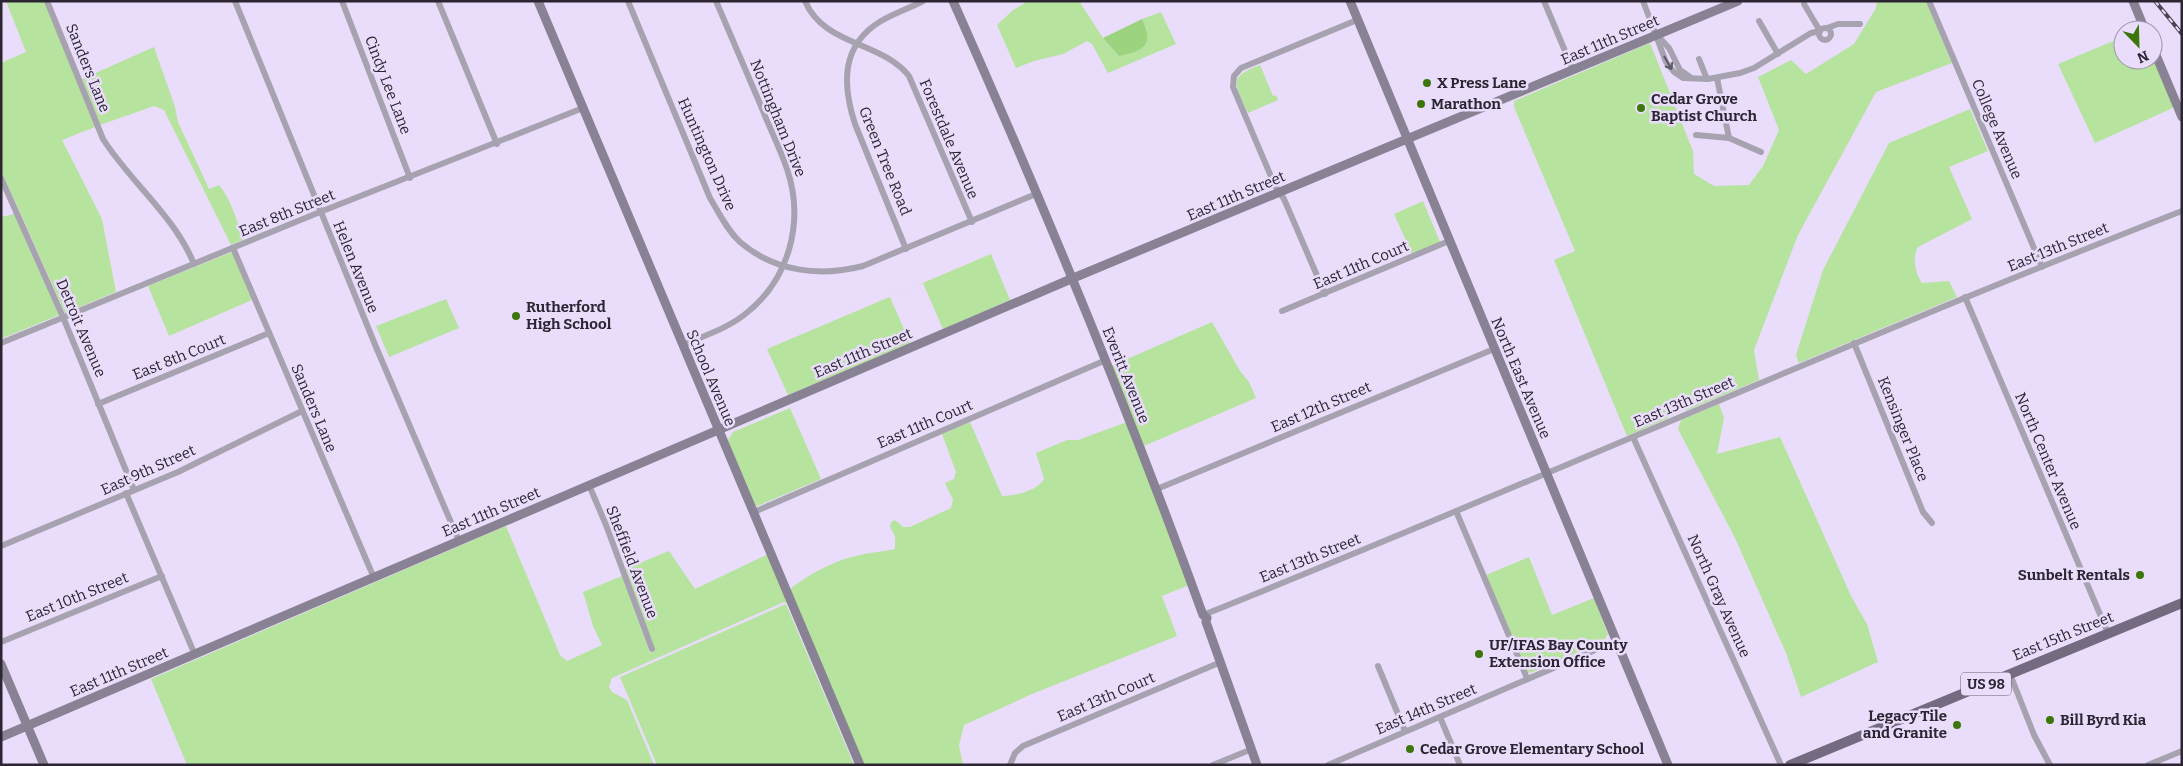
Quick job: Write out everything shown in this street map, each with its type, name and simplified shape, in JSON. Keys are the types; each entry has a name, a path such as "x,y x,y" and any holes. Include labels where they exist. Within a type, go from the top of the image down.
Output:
{"main road":[{"name":"School Avenue","path":"538,1 860,765"},
{"name":"Everitt Avenue","path":"953,1 1106,360 1157,489 1257,765"},
{"name":"North East Avenue","path":"1350,1 1668,765"},
{"name":"East 11th Street","path":"1,737 1071,280 1738,1"},
{"path":"2133,1 2141,20"},
{"path":"2162,70 2182,117"},
{"name":"East 15th Street","path":"1790,765 2182,603"},
{"path":"1,664 44,765"}],"street":[{"name":"Sanders Lane","path":"47,1 103,139 116,160 177,230 194,264"},
{"name":"Helen Avenue","path":"235,1 320,212 459,541"},
{"name":"Cindy Lee Lane","path":"342,1 410,178"},
{"path":"438,1 497,144"},
{"name":"Huntington Drive","path":"628,1 710,198 725,224 741,242 769,260 806,272 842,272 906,249 1036,194"},
{"name":"Nottingham Drive","path":"683,345 732,323 745,314 767,293 784,266 790,250 794,228 793,191 787,169 716,1"},
{"name":"Forestdale Avenue","path":"805,1 812,16 822,26 838,36 895,62 909,76 972,222"},
{"name":"Green Tree Road","path":"906,249 848,104 847,71 849,60 863,34 881,21 923,1"},
{"path":"1544,1 1573,70"},
{"path":"1643,1 1666,62 1674,72 1683,78 1707,79 1740,73 1778,54 1811,33 1838,24 1860,24"},
{"name":"College Avenue","path":"1929,1 2042,267"},
{"path":"1804,4 1823,29"},
{"path":"1324,294 1284,199 1275,186 1233,87 1234,76 1241,68 1358,20"},
{"path":"1759,21 1778,54"},
{"path":"1699,59 1707,79"},
{"path":"1717,78 1729,138"},
{"name":"East 8th Street","path":"1,343 320,212 497,144 583,108"},
{"path":"1696,135 1729,138 1760,152"},
{"name":"Detroit Avenue","path":"1,178 63,317 134,490"},
{"name":"East 13th Street","path":"1205,619 1854,343 2182,211"},
{"name":"East 11th Court","path":"1282,311 1449,241"},
{"name":"Sanders Lane","path":"233,248 374,578"},
{"name":"North Center Avenue","path":"1965,297 2108,633"},
{"name":"East 8th Court","path":"98,404 269,333"},
{"name":"Kensinger Place","path":"1854,343 1923,512 1932,523"},
{"name":"East 12th Street","path":"1157,489 1494,349"},
{"name":"East 11th Court","path":"754,512 1106,360"},
{"name":"East 9th Street","path":"1,546 178,472 302,411"},
{"name":"North Gray Avenue","path":"1633,437 1781,765"},
{"name":"Sheffield Avenue","path":"589,486 606,525 652,649"},
{"path":"126,493 195,655"},
{"path":"1456,511 1527,678"},
{"name":"East 10th Street","path":"1,642 162,576"},
{"name":"East 14th Street","path":"1328,765 1616,641"},
{"name":"East 13th Court","path":"1010,765 1015,753 1023,746 1221,662"},
{"path":"1378,666 1405,731"},
{"path":"2010,674 2026,715 2050,765"},
{"path":"1440,716 1460,765"},
{"path":"1213,765 1252,749"},
{"path":"2148,765 2182,751"}],"shaded area":[{"path":"6,1 45,1 95,127 62,140 102,219 116,292 65,313 1,170 1,63 26,52"},
{"path":"1028,1 1079,1 1103,38 1119,56 1147,30 1142,19 1161,12 1176,44 1108,73 1092,44 1087,41 1063,54 1034,61 1016,68 997,25 1013,10"},
{"path":"1877,1 1926,1 1952,63 1876,92 1798,235 1754,350 1759,380 1685,411 1687,408 1683,408 1666,419 1627,436 1554,260 1575,251 1514,107 1514,101 1650,43 1693,151 1694,174 1714,186 1749,185 1763,166 1779,130 1758,77 1791,60 1806,74 1854,44 1876,8"},
{"path":"1142,19 1146,28 1147,41 1135,52 1119,56 1103,38"},
{"path":"2113,41 2113,70 2158,70 2175,107 2095,143 2058,64"},
{"path":"154,47 175,107 178,122 209,189 219,185 227,198 234,211 243,240 231,245 164,110 154,106 100,125 82,79"},
{"path":"1260,65 1273,96 1276,95 1278,100 1248,113 1238,89 1238,78 1249,69"},
{"path":"1970,109 1988,151 1949,167 1972,219 1918,247 1915,256 1916,270 1922,283 1949,281 1957,297 1799,363 1796,355 1823,270 1889,143"},
{"path":"1423,201 1440,242 1412,254 1394,214"},
{"path":"14,214 59,315 1,339 1,217"},
{"path":"232,252 252,300 169,336 148,286"},
{"path":"991,254 1010,300 943,329 923,283 890,297 910,343 788,395 767,349"},
{"path":"446,299 459,328 389,357 376,326"},
{"path":"1212,322 1240,371 1249,382 1256,398 1144,446 1111,366"},
{"path":"1719,404 1724,418 1717,454 1780,437 1851,596 1867,624 1878,662 1801,697 1786,653 1735,538 1678,429 1681,420"},
{"path":"790,408 821,479 755,507 728,440 733,432"},
{"path":"970,422 1002,496 1031,490 1041,483 1044,479 1036,453 1067,440 1078,440 1127,422 1189,585 1162,596 1177,636 1032,694 964,725 959,745 963,765 863,765 790,589 805,578 841,560 895,549 895,536 890,527 891,522 895,520 903,527 910,527 951,508 953,500 945,483 954,479 956,472 942,434"},
{"path":"506,526 560,655 567,661 602,645 593,626 583,592 622,576 650,653 655,651 625,569 669,551 695,589 768,554 788,604 784,602 612,678 609,687 612,692 627,700 654,765 187,765 151,679"},
{"path":"1529,557 1552,615 1594,598 1608,634 1602,643 1530,673 1526,671 1486,575"},
{"path":"786,604 854,765 657,765 620,677"}],"railway":[{"path":"2155,1 2182,34"}],"place":[{"name":"X Press Lane","path":"1427,83"},
{"name":"Marathon","path":"1421,104"},
{"name":"Cedar Grove Baptist Church","path":"1641,108"},
{"name":"Rutherford High School","path":"516,316"},
{"name":"Sunbelt Rentals","path":"2140,575"},
{"name":"UF/IFAS Bay County Extension Office","path":"1479,654"},
{"name":"Bill Byrd Kia","path":"2050,720"},
{"name":"Legacy Tile and Granite","path":"1957,725"},
{"name":"Cedar Grove Elementary School","path":"1410,749"}]}
